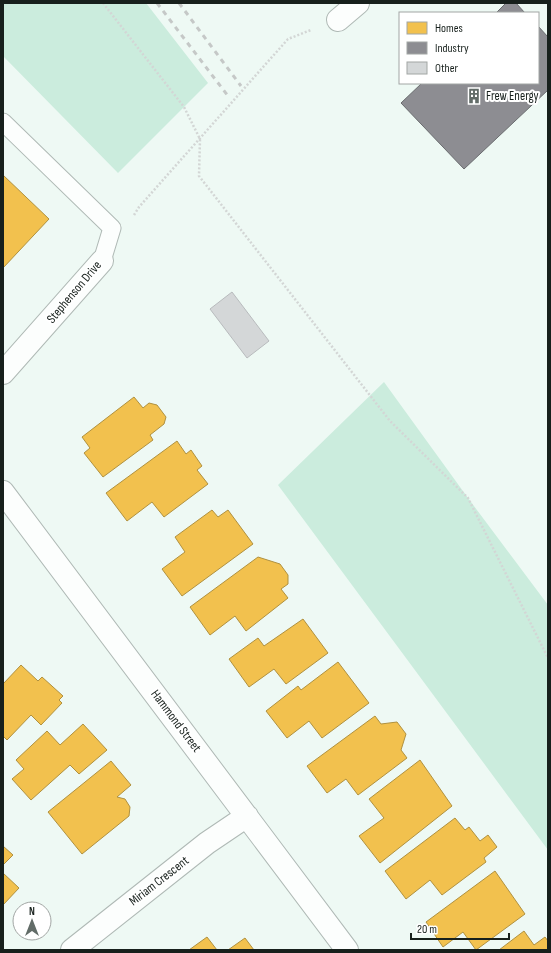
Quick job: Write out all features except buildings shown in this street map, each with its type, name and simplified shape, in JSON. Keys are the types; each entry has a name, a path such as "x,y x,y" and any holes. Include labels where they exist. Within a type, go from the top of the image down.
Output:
{"street":[{"path":"338,20 358,3"},
{"name":"Stephenson Drive","path":"3,373 102,261"},
{"name":"Hammond Street","path":"3,492 347,950"},
{"name":"Miriam Crescent","path":"72,950 207,843 247,816"}],"lane":[{"name":"Stephenson Drive","path":"3,122 112,228 102,261"}],"path":[{"path":"103,3 184,107 200,139 199,176 390,421 468,498 548,658"},
{"path":"131,219 139,207 288,39 338,20"}],"green space":[{"path":"3,3 146,3 208,83 118,173 3,56"},
{"path":"384,382 548,605 548,850 278,485"}],"railway":[{"path":"157,3 228,96"},
{"path":"179,3 241,86"}],"place":[{"name":"Frew Energy","path":"474,96"}]}
